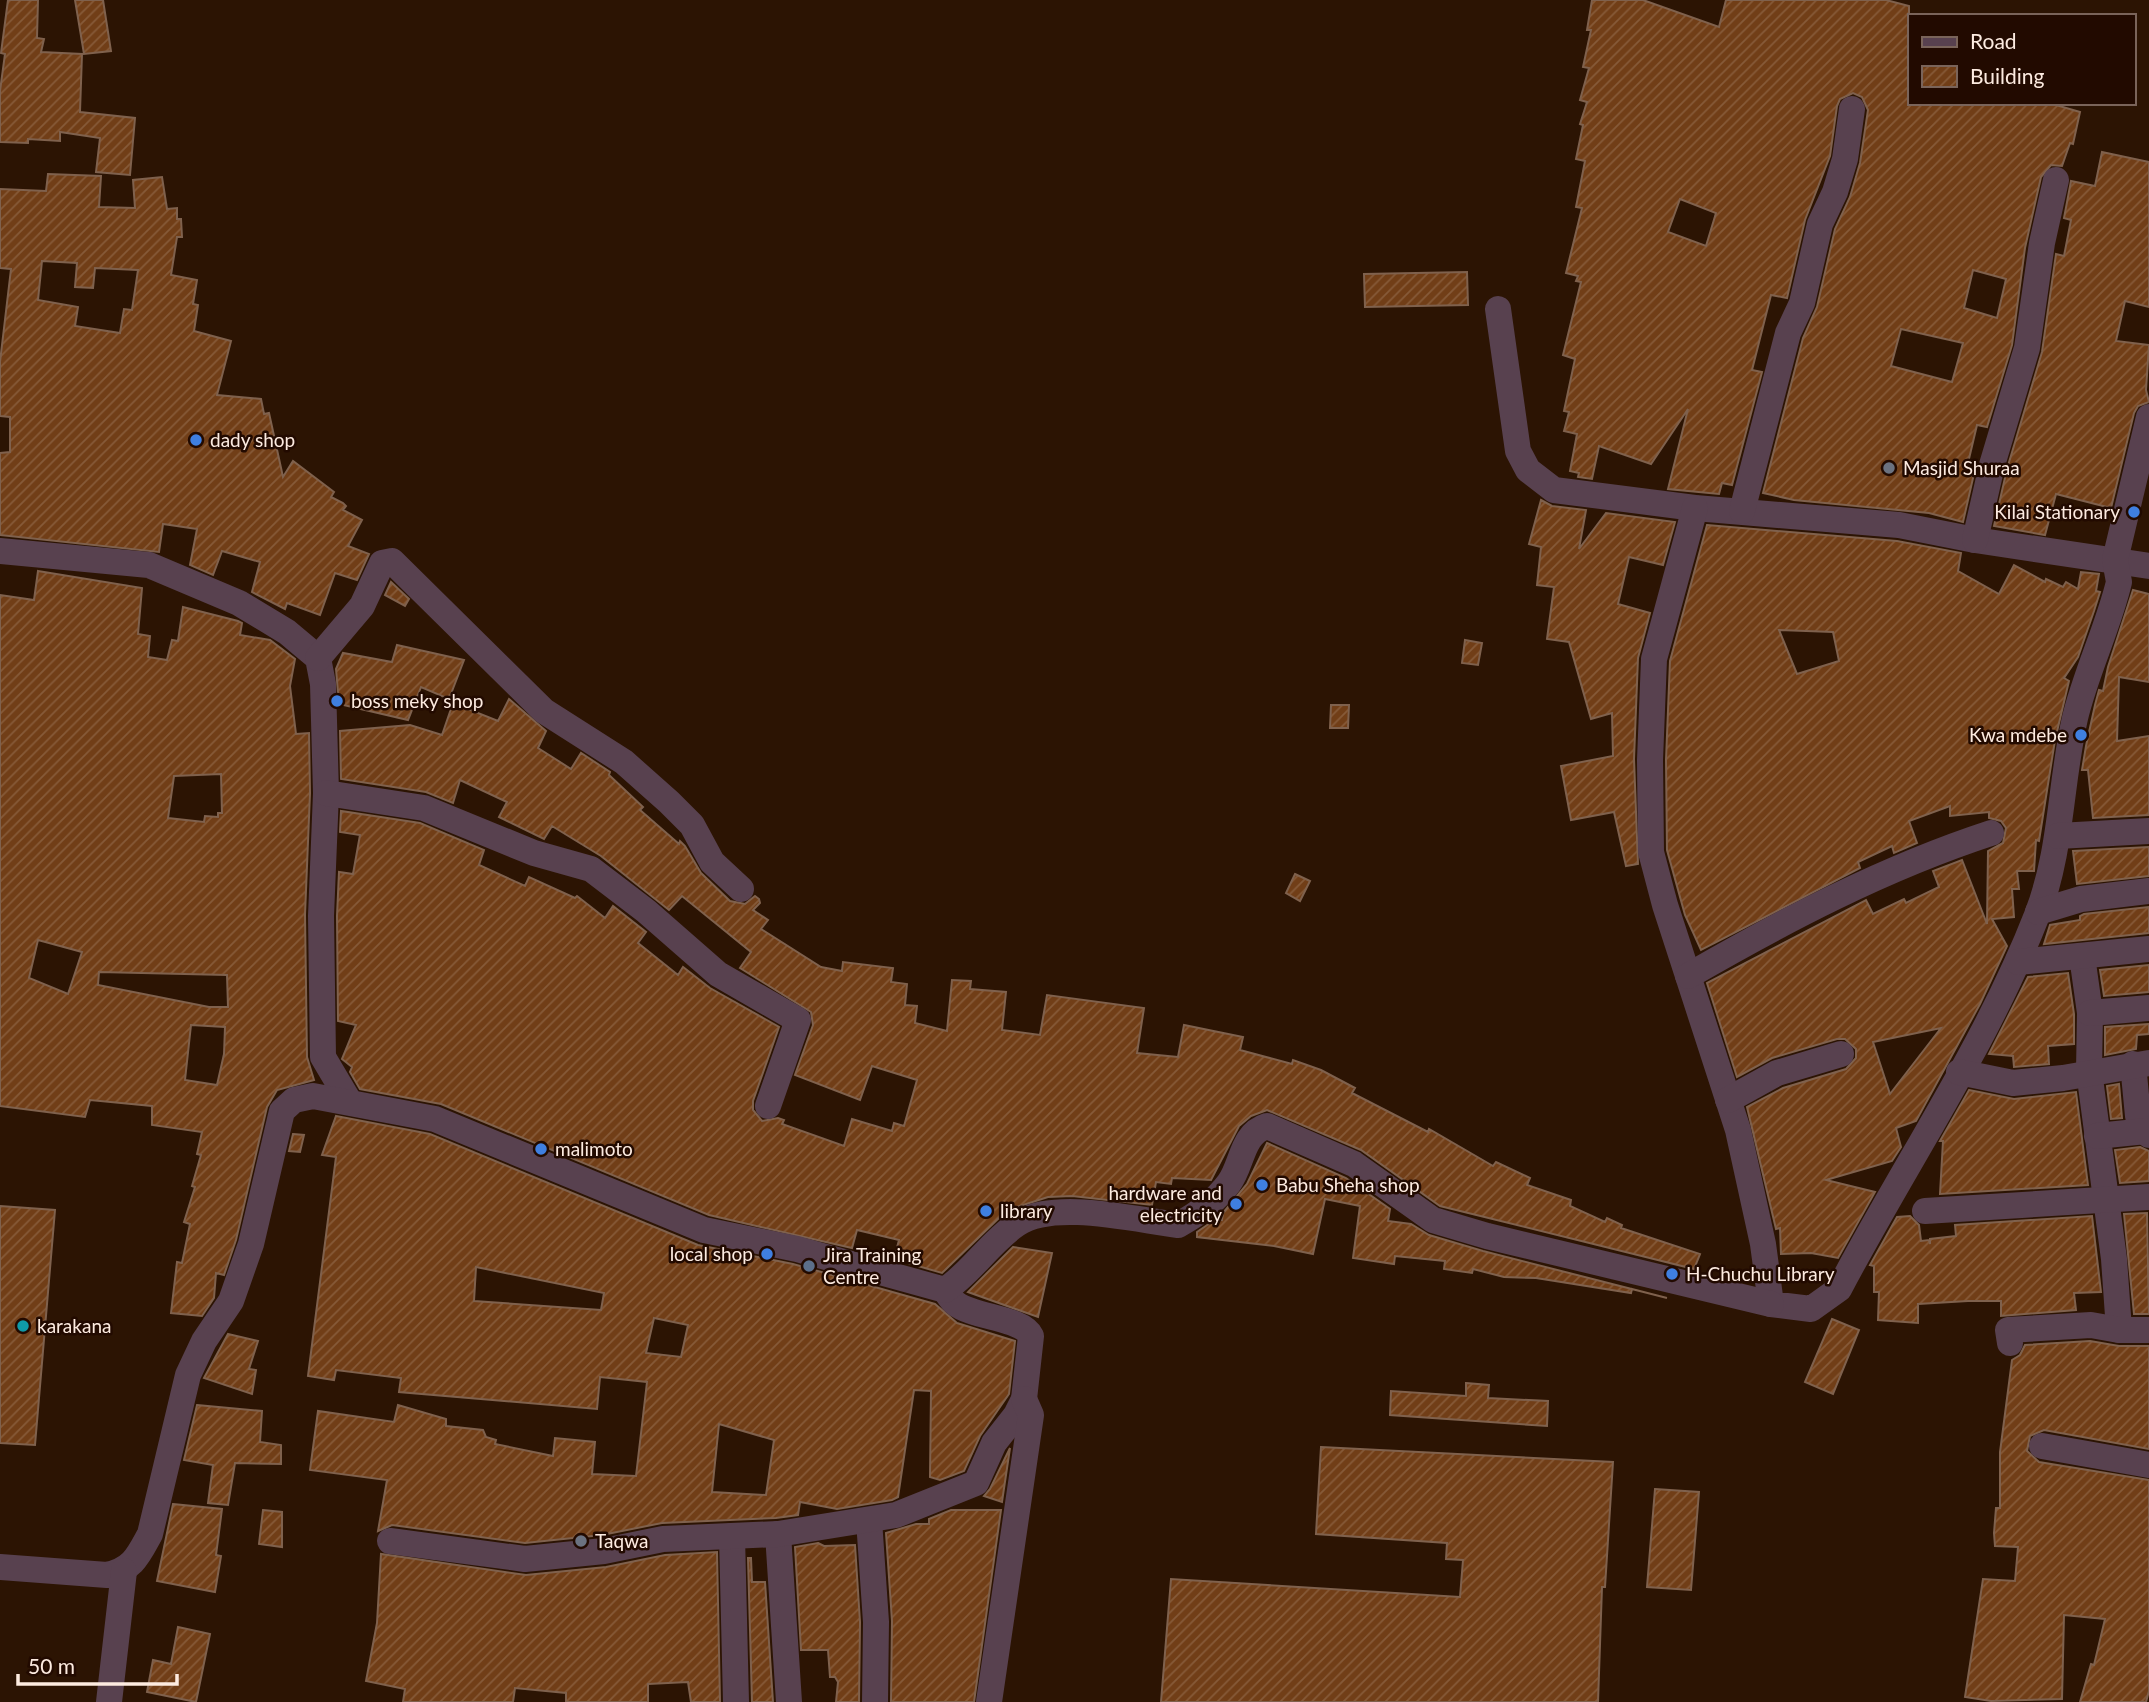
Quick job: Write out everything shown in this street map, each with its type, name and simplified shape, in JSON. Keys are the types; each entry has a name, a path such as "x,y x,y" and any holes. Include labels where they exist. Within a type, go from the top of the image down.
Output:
{"street":[{"path":"1742,511 1788,333 1802,303 1820,224 1835,192 1845,159 1852,110"},
{"path":"1975,540 1992,466 2027,348 2042,243 2056,180"},
{"path":"1498,309 1518,452 1528,470 1555,490 1695,508 1899,524 1975,540 2149,566"},
{"path":"945,1290 958,1281 1019,1222 1053,1212 1178,1225 1213,1202 1230,1181 1249,1138 1256,1130 1266,1126 1354,1164 1433,1220 1487,1236 1771,1304 1811,1310 1839,1289 2018,962 2038,912 2059,836 2075,718 2119,582 2115,560 2149,417"},
{"path":"1695,508 1654,659 1650,760 1651,852 1728,1100 1763,1244 1771,1304"},
{"path":"0,551 149,565 239,603 288,632 318,658 323,684 326,793 321,916 323,1058 349,1101"},
{"path":"318,658 362,606 382,563 392,561 544,711 624,762 669,802 692,825 712,862 741,889"},
{"path":"326,793 424,808 534,853 591,869 646,911 718,974 798,1020 768,1106"},
{"path":"2059,836 2149,831"},
{"path":"1688,976 1839,894 1930,853 1991,833"},
{"path":"2038,912 2081,899 2149,891"},
{"path":"2018,962 2149,949"},
{"path":"2082,956 2090,1013 2089,1071 2107,1200 2119,1330"},
{"path":"2090,1013 2149,1009"},
{"path":"1728,1100 1777,1073 1841,1054"},
{"path":"1959,1072 2013,1083 2063,1078 2089,1071 2141,1064 2138,1116 2148,1133 2097,1136"},
{"path":"109,1702 124,1571 138,1555 150,1534 188,1375 204,1341 232,1300 251,1244 282,1111 294,1100 313,1096 435,1119 704,1230 797,1249 945,1290 956,1303 1029,1331 1031,1358 1024,1399 1016,1415 994,1443 976,1483 897,1515 778,1534 663,1539 604,1551 526,1559 390,1541"},
{"path":"1925,1211 2149,1197"},
{"path":"2010,1343 2008,1330 2091,1325 2119,1330 2149,1330"},
{"path":"989,1702 1031,1415 1024,1399"},
{"path":"2042,1446 2149,1465"},
{"path":"869,1520 876,1622 875,1702"},
{"path":"778,1534 789,1702"},
{"path":"732,1536 736,1702"},
{"path":"0,1567 107,1575 124,1571"}],"building":[{"path":"8,0 38,0 37,38 44,39 41,52 82,54 80,112 135,118 130,175 96,172 100,138 60,132 60,141 28,139 28,143 0,142 0,91 5,54 1,53"},
{"path":"75,0 103,0 111,51 84,54"},
{"path":"1592,0 1643,0 1719,27 1726,0 1886,0 1909,6 1908,105 2056,105 2080,112 2073,144 2070,143 2062,166 2051,165 2041,177 2025,248 2012,345 1987,427 1977,425 1968,463 1976,465 1963,522 1929,513 1794,500 1763,493 1803,338 1817,307 1835,229 1850,197 1860,163 1868,110 1862,97 1853,93 1840,99 1837,106 1830,156 1805,220 1787,298 1771,295 1752,370 1762,372 1732,485 1722,483 1719,494 1668,489 1688,409 1651,464 1599,446 1592,479 1578,477 1579,473 1570,471 1577,434 1564,431 1569,412 1564,411 1575,359 1563,355 1581,282 1576,281 1578,276 1566,273 1582,208 1576,207 1585,161 1576,159 1583,125 1580,124 1587,102 1580,100 1589,68 1583,67 1591,30 1587,30","holes":["1680,199 1716,213 1706,246 1668,232","1973,270 2006,279 1997,318 1964,308","1901,329 1963,343 1952,382 1891,366"]},
{"path":"2102,152 2149,162 2149,307 2125,301 2116,341 2149,345 2146,390 2149,402 2138,406 2134,413 2111,508 2056,494 2045,535 1994,526 2007,469 2042,352 2056,254 2064,256 2071,220 2064,218 2071,181 2095,186"},
{"path":"48,174 101,176 99,207 135,208 133,180 162,177 167,209 177,208 177,219 181,219 182,237 177,237 171,275 197,280 193,304 198,305 194,331 231,341 217,395 261,399 264,414 269,413 283,477 293,461 334,492 331,497 346,506 343,510 362,520 348,546 369,554 357,580 335,573 320,615 287,603 285,609 252,592 260,562 222,551 213,575 190,565 197,529 163,524 159,552 0,535 0,453 10,452 10,417 0,416 0,362 11,269 0,268 0,189 46,191","holes":["42,261 77,263 75,287 93,288 95,268 138,270 132,310 124,309 120,333 75,326 78,307 38,300"]},
{"path":"1467,272 1468,305 1365,307 1364,274"},
{"path":"1541,500 1552,506 1586,510 1579,549 1606,513 1675,522 1663,565 1629,557 1618,604 1650,613 1638,658 1634,759 1638,864 1626,866 1614,812 1571,820 1561,766 1613,756 1612,713 1591,719 1569,642 1547,639 1554,587 1537,585 1541,547 1529,544"},
{"path":"1707,525 1897,541 1961,553 1958,571 1999,594 2014,565 2045,582 2046,579 2063,587 2066,582 2078,589 2081,572 2099,574 2096,591 2100,592 2094,611 2078,657 2064,678 2069,681 2055,740 2039,841 2036,840 2034,871 2017,871 2019,889 2012,889 2014,917 1992,919 2007,946 1980,1004 1916,1121 1896,1128 1901,1147 1892,1161 1826,1180 1875,1192 1838,1258 1811,1253 1781,1254 1780,1228 1776,1229 1747,1107 1783,1088 1846,1069 1856,1058 1856,1049 1845,1039 1837,1039 1772,1058 1737,1077 1707,983 1866,900 1873,914 1904,899 1906,903 1939,887 1933,871 1962,860 1987,924 1988,851 2003,843 2006,828 2001,821 1989,818 1989,812 1950,816 1950,806 1909,821 1917,843 1894,853 1892,846 1858,862 1860,868 1701,950 1685,915 1667,850 1666,760 1670,661","holes":["1779,630 1833,632 1839,661 1797,674","1941,1028 1890,1094 1873,1042"]},
{"path":"38,571 142,588 138,634 150,636 148,657 167,660 172,640 178,641 183,607 238,621 242,623 240,635 270,640 295,659 290,686 296,734 309,733 310,793 305,915 307,1057 314,1080 277,1090 267,1107 236,1240 224,1275 216,1273 214,1298 202,1316 171,1313 177,1262 182,1263 190,1224 184,1222 195,1187 192,1186 201,1155 197,1154 202,1132 152,1125 152,1106 90,1100 85,1117 0,1106 0,595 34,600","holes":["221,774 222,813 218,813 218,817 205,816 204,822 168,818 174,776","38,940 82,952 68,994 29,978","99,972 227,975 228,1007 209,1007 98,985","191,1025 225,1027 224,1054 217,1085 185,1080"]},
{"path":"391,582 409,599 405,606 385,595"},
{"path":"2133,590 2149,594 2149,682 2119,677 2117,741 2149,736 2149,815 2093,818 2088,770 2082,770 2086,746 2099,690 2103,691"},
{"path":"1465,640 1482,643 1478,665 1462,663"},
{"path":"397,645 464,660 449,699 421,687 408,720 339,704 336,669 343,653 392,662"},
{"path":"509,699 546,731 538,748 571,769 581,753 610,772 609,775 643,807 640,810 679,844 680,841 685,846 701,873 730,901 745,904 755,896 759,899 760,903 753,910 768,920 761,929 821,967 842,971 843,962 893,968 891,982 907,984 905,1005 917,1006 915,1023 947,1031 952,980 971,981 970,989 1006,992 1002,1030 1040,1035 1047,995 1144,1008 1137,1053 1178,1057 1184,1025 1243,1037 1240,1050 1292,1064 1293,1060 1321,1070 1355,1088 1352,1093 1428,1132 1429,1129 1493,1166 1496,1162 1530,1178 1527,1185 1571,1200 1570,1206 1605,1222 1607,1218 1622,1225 1621,1228 1700,1254 1694,1269 1440,1206 1361,1150 1267,1110 1251,1116 1239,1126 1211,1180 1172,1178 1171,1184 1156,1182 1152,1205 1072,1196 1048,1197 1017,1207 1003,1205 1000,1217 942,1273 894,1259 899,1240 857,1230 852,1248 709,1215 441,1104 360,1089 350,1072 352,1067 342,1059 356,1025 338,1021 337,916 339,872 353,874 360,835 340,832 341,811 420,823 484,850 479,865 525,886 529,877 575,898 577,896 605,918 613,906 646,932 638,943 678,975 683,967 710,988 779,1027 753,1101 753,1110 762,1121 778,1118 784,1120 782,1124 844,1146 852,1119 892,1131 894,1123 904,1126 917,1080 872,1066 860,1100 795,1075 813,1025 811,1012 740,968 751,952 682,896 669,910 601,856 552,826 544,839 499,817 507,802 460,780 453,803 426,792 341,779 340,731 410,725 442,735 453,703 498,721"},
{"path":"1331,705 1349,705 1348,728 1330,728"},
{"path":"2149,847 2149,876 2077,884 2073,851"},
{"path":"1295,874 1310,881 1300,901 1286,893"},
{"path":"2149,907 2149,933 2044,944 2050,925 2080,920 2080,916 2084,914"},
{"path":"2149,965 2149,992 2104,996 2100,970"},
{"path":"2068,973 2074,1014 2074,1044 2048,1046 2049,1064 2014,1067 2013,1056 1989,1054 2028,977"},
{"path":"2149,1024 2149,1034 2137,1035 2136,1049 2105,1055 2105,1027"},
{"path":"2119,1084 2122,1118 2111,1119 2107,1086"},
{"path":"1969,1090 2014,1099 2076,1092 2088,1185 1940,1194 1943,1141 1940,1141"},
{"path":"336,1116 430,1134 698,1245 793,1264 935,1304 957,1323 1015,1341 1009,1394 980,1436 964,1471 940,1480 930,1477 931,1391 914,1390 898,1497 892,1500 837,1509 800,1502 798,1515 662,1523 602,1535 525,1543 392,1525 378,1531 387,1480 310,1470 318,1411 394,1422 398,1405 446,1419 446,1426 483,1430 486,1437 496,1440 495,1444 553,1456 555,1438 595,1442 592,1474 636,1476 647,1382 600,1377 597,1409 399,1392 401,1378 336,1370 334,1380 308,1376 336,1157 322,1155","holes":["476,1267 604,1293 601,1310 474,1301","654,1318 688,1325 681,1357 646,1353","719,1424 774,1440 766,1495 712,1492"]},
{"path":"293,1134 304,1135 300,1152 289,1151"},
{"path":"1267,1143 1346,1178 1390,1209 1388,1221 1411,1224 1429,1235 1483,1251 1632,1289 1631,1293 1536,1278 1504,1277 1473,1269 1472,1273 1444,1269 1445,1261 1395,1256 1394,1264 1353,1258 1360,1206 1325,1199 1313,1254 1274,1246 1197,1237 1197,1232 1216,1219 1222,1220 1223,1213 1247,1184"},
{"path":"2140,1147 2149,1151 2149,1181 2120,1183 2115,1150"},
{"name":"karakana","path":"0,1206 55,1210 35,1445 0,1443"},
{"path":"2147,1213 2149,1314 2134,1314 2124,1214"},
{"path":"1910,1216 1919,1225 1921,1241 1929,1240 1930,1244 1930,1239 1956,1236 1955,1225 2092,1216 2101,1292 2074,1293 2076,1310 2001,1316 2001,1301 1968,1301 1918,1304 1918,1323 1878,1320 1879,1292 1874,1292 1874,1266 1870,1265 1897,1217"},
{"path":"1013,1247 1052,1253 1038,1317 968,1292"},
{"path":"1832,1319 1859,1330 1833,1394 1805,1382"},
{"path":"228,1334 258,1341 249,1369 256,1370 252,1394 204,1378"},
{"path":"2090,1341 2119,1346 2149,1346 2149,1449 2044,1430 2030,1436 2027,1451 2039,1462 2149,1480 2149,1691 2146,1702 2080,1702 2091,1664 2094,1665 2105,1619 2064,1615 2062,1699 1991,1701 1965,1697 1983,1579 2015,1581 2018,1547 1995,1546 1994,1533 1996,1508 2000,1508 2000,1452 2012,1360 2020,1355 2025,1345"},
{"path":"1466,1383 1489,1385 1488,1398 1548,1401 1547,1426 1390,1415 1391,1391 1466,1396"},
{"path":"197,1405 262,1411 260,1442 281,1445 281,1464 235,1463 228,1505 208,1503 213,1465 184,1460"},
{"path":"1321,1447 1613,1462 1605,1587 1602,1587 1598,1702 1161,1702 1171,1579 1460,1597 1463,1560 1446,1559 1447,1543 1316,1534"},
{"path":"1010,1448 1002,1502 984,1496 990,1489"},
{"path":"1655,1489 1699,1492 1691,1590 1647,1587"},
{"path":"173,1504 222,1509 216,1555 221,1556 215,1592 157,1581"},
{"path":"263,1510 282,1512 282,1547 259,1544"},
{"path":"951,1510 1001,1510 974,1702 891,1702 892,1621 886,1533 916,1524 929,1524 929,1519"},
{"path":"818,1543 824,1546 855,1545 860,1622 859,1702 836,1702 838,1682 835,1677 830,1677 828,1650 801,1650 795,1547"},
{"path":"717,1552 720,1702 691,1702 688,1682 648,1684 648,1702 566,1702 566,1693 515,1688 513,1702 403,1702 405,1689 366,1681 377,1623 381,1554 526,1575 606,1567 665,1555"},
{"path":"748,1558 751,1558 752,1582 765,1582 773,1702 752,1702"},
{"path":"178,1627 210,1634 196,1702 147,1692 153,1660 171,1664"}],"place":[{"name":"dady shop","path":"196,440"},
{"name":"Masjid Shuraa","path":"1889,468"},
{"name":"Kilai Stationary","path":"2134,512"},
{"name":"boss meky shop","path":"337,701"},
{"name":"Kwa mdebe","path":"2081,735"},
{"name":"malimoto","path":"541,1149"},
{"name":"Babu Sheha shop","path":"1262,1185"},
{"name":"hardware and electricity","path":"1236,1204"},
{"name":"library","path":"986,1211"},
{"name":"local shop","path":"767,1254"},
{"name":"Jira Training Centre","path":"809,1266"},
{"name":"H-Chuchu Library","path":"1672,1274"},
{"name":"karakana","path":"23,1326"},
{"name":"Taqwa","path":"581,1541"}]}
